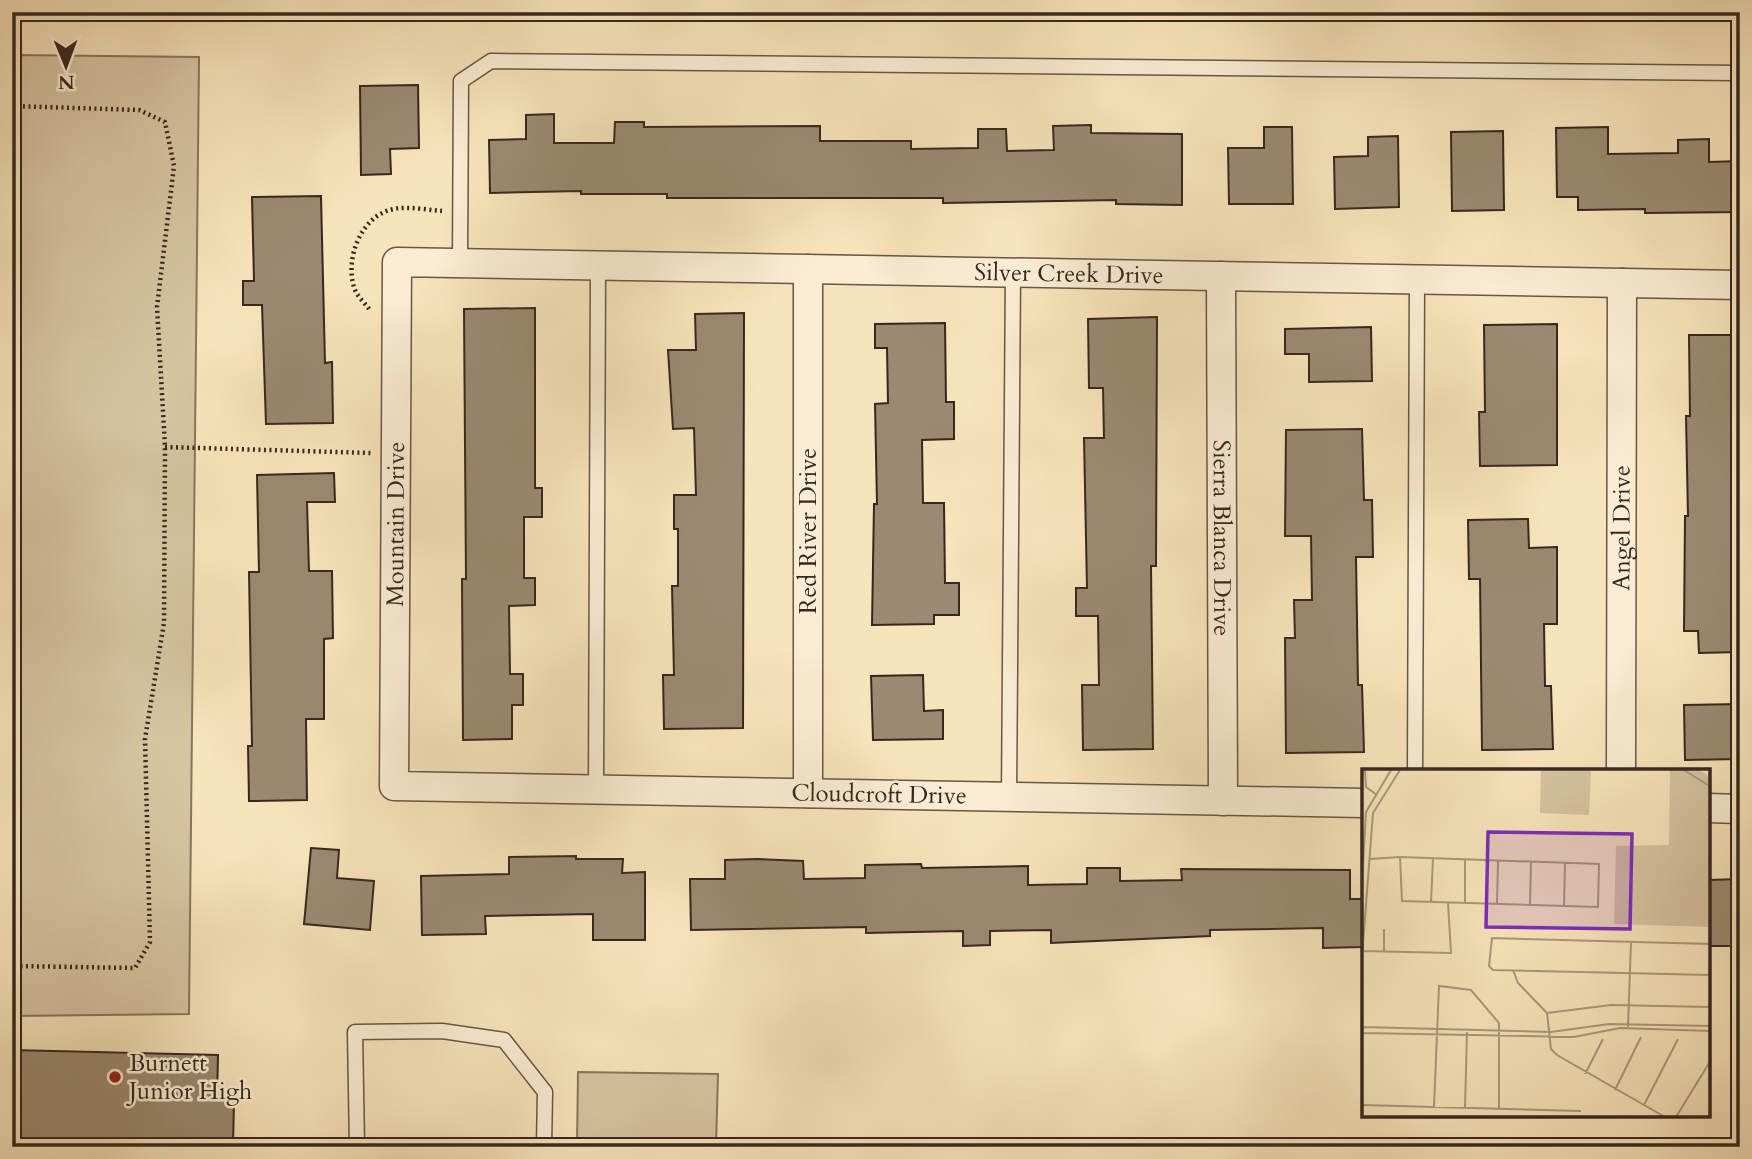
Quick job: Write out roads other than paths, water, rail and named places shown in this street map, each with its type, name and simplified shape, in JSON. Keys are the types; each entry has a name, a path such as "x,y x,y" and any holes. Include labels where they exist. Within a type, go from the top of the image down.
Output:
{"street":[{"name":"Silver Creek Drive","path":"397,262 1740,285"},
{"name":"Mountain Drive","path":"394,786 397,262"},
{"name":"Red River Drive","path":"808,269 808,793"},
{"name":"Sierra Blanca Drive","path":"1221,276 1223,800"},
{"name":"Angel Drive","path":"1621,769 1622,284"},
{"name":"Cloudcroft Drive","path":"394,786 1362,803"},
{"path":"1710,808 1740,809"}],"lane":[{"path":"460,263 461,81 491,61 1740,73"},
{"path":"596,790 598,265"},
{"path":"1009,797 1013,272"},
{"path":"1415,769 1417,279"},
{"path":"357,1147 355,1032 442,1031 504,1040 545,1092 544,1147"}],"place":[{"name":"Burnett Junior High","path":"115,1077"}]}
